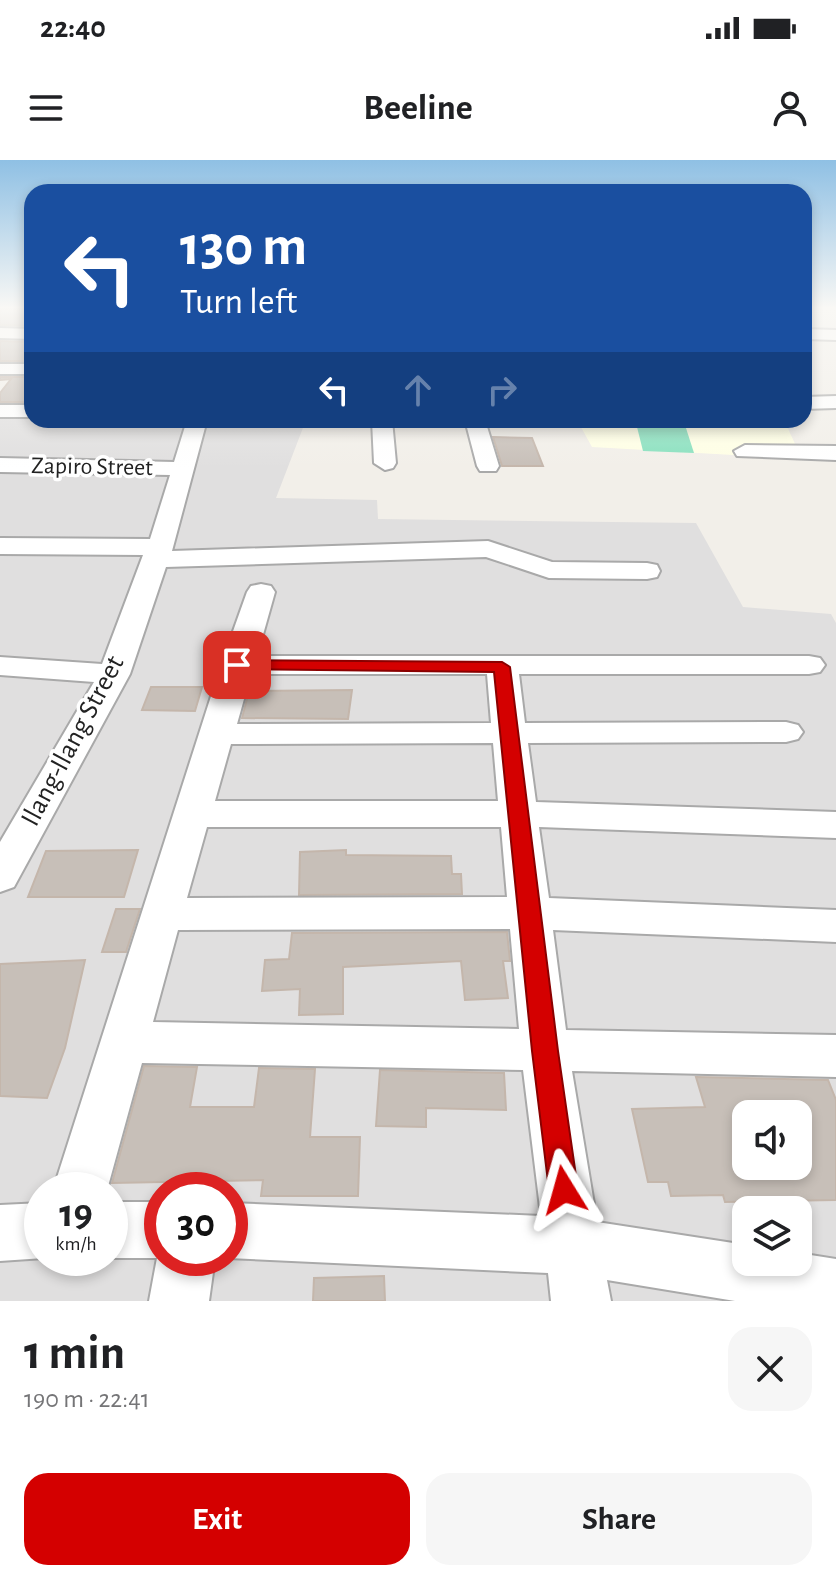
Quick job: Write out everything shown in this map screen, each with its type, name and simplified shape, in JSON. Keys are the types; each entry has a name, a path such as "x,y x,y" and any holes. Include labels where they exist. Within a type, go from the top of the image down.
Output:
{"street":[{"path":"0,369 24,369"},
{"path":"812,403 836,402"},
{"path":"0,411 24,411"},
{"name":"Ilang-Ilang Street","path":"0,877 114,674 184,469 195,428"},
{"path":"383,428 385,463"},
{"path":"477,428 488,466"},
{"path":"745,451 836,453"},
{"name":"Zapiro Street","path":"0,465 184,469"},
{"path":"0,546 156,553 488,549 549,570 647,571"},
{"path":"85,1172 122,1042 261,592"},
{"path":"237,665 809,665"},
{"path":"0,666 114,674"},
{"path":"502,667 545,1051 581,1301"},
{"path":"216,734 786,732"},
{"path":"192,814 519,814 836,825"},
{"path":"161,914 530,913 836,926"},
{"path":"122,1042 836,1056"},
{"path":"0,1233 24,1232"},
{"path":"248,1232 572,1246 836,1288"},
{"path":"179,1301 183,1276"}],"shaded area":[{"path":"24,416 24,428 303,428 276,498 377,500 378,519 696,523 743,607 831,614 836,623 836,1301 0,1301 0,417"},
{"path":"581,428 788,428 802,459 592,447"}],"green space":[{"path":"637,428 686,428 694,453 643,451"}],"building":[{"path":"0,377 24,377 24,402 0,402 0,393 11,379 0,380"},
{"path":"493,437 532,438 543,466 502,466"},
{"path":"151,687 202,687 195,711 142,710"},
{"path":"352,690 348,719 242,718 249,691"},
{"path":"138,850 124,897 28,897 46,851"},
{"path":"346,850 346,855 451,856 452,874 461,874 462,894 299,895 300,852"},
{"path":"116,909 140,909 126,952 102,952"},
{"path":"507,932 510,961 503,961 508,998 465,1000 461,961 343,967 343,1014 299,1015 300,989 262,991 265,960 289,959 292,933"},
{"path":"85,960 65,1048 47,1098 0,1096 0,964"},
{"path":"144,1066 197,1067 190,1107 254,1107 259,1068 315,1069 310,1137 360,1137 358,1196 261,1196 263,1180 248,1180 248,1172 144,1172 144,1182 128,1183 128,1172 115,1172"},
{"path":"380,1070 504,1073 506,1110 426,1108 426,1127 376,1126"},
{"path":"696,1077 828,1080 836,1100 836,1200 812,1200 812,1196 732,1196 732,1202 725,1202 723,1195 671,1196 668,1182 648,1182 632,1109 705,1107"},
{"path":"384,1276 385,1301 313,1301 314,1278"}],"route":[{"path":"237,665 502,667 545,1051 564,1190"}]}
